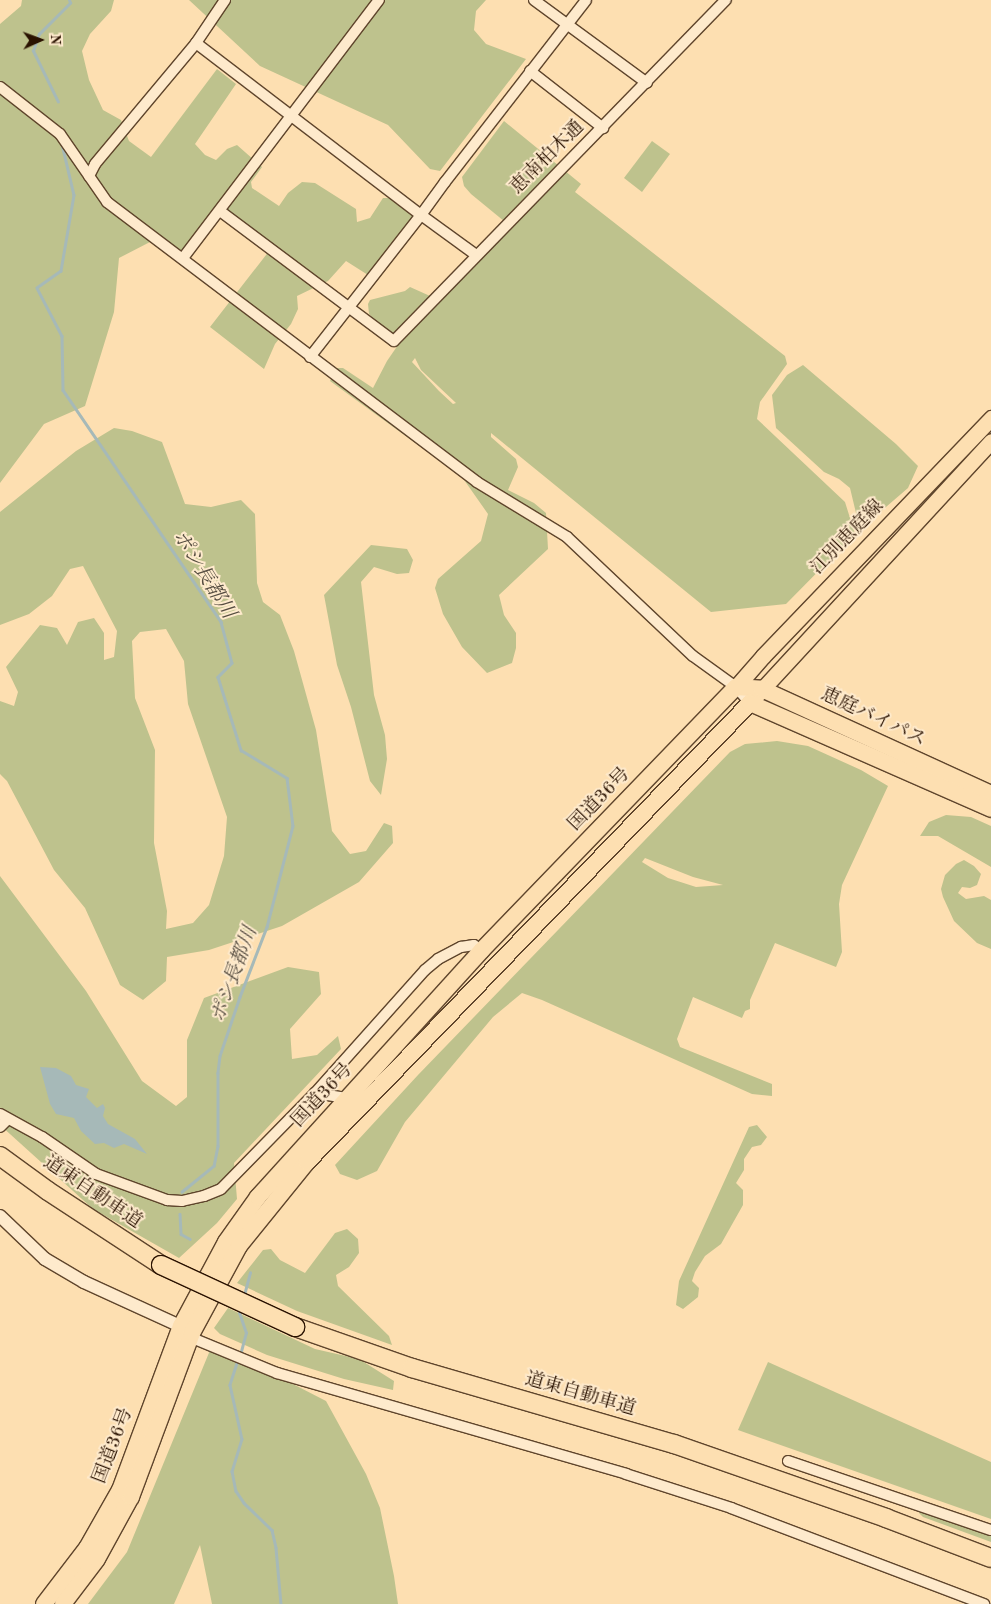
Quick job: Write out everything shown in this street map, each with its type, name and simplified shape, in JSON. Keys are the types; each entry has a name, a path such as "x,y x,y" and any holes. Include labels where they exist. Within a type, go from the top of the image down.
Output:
{"highway":[{"name":"恵庭バイパス","path":"736,687 762,690 991,794"},
{"name":"国道36号","path":"63,1604 97,1559 131,1497 190,1333 226,1242 258,1197 481,951 736,687"},
{"name":"恵庭バイパス","path":"750,703 991,809"},
{"name":"国道36号","path":"44,1604 87,1548 120,1490 190,1333 239,1246 307,1162 750,703"},
{"name":"道東自動車道","path":"0,1156 48,1191 161,1265"},
{"name":"道東自動車道","path":"0,1168 78,1219 161,1265 295,1327 412,1368 674,1444 886,1518 991,1558"}],"main road":[{"name":"江別恵庭線","path":"736,687 991,418"},
{"name":"江別恵庭線","path":"750,703 991,441"}],"street":[{"path":"90,176 95,164 196,43 226,0"},
{"path":"183,258 379,0"},
{"path":"534,0 647,83"},
{"path":"310,357 421,216 586,0"},
{"name":"恵南柏木通","path":"349,308 394,341 726,0"},
{"path":"196,43 421,216 476,255"},
{"path":"530,71 603,128"},
{"path":"0,88 60,134 107,202 477,482 567,537 693,656 736,687 750,703"},
{"path":"220,211 349,308"},
{"path":"0,1127 4,1116 42,1137 96,1174 167,1200 182,1202 221,1190 315,1093 425,970 438,959 461,947 474,945 481,951"},
{"path":"315,1093 348,1098"},
{"path":"0,1216 45,1259 84,1282 277,1373 683,1493 882,1564 984,1604"},
{"path":"788,1462 991,1530"}],"green space":[{"path":"22,0 114,0 111,11 90,34 82,51 89,80 103,110 121,120 129,141 151,157 217,69 236,84 195,144 205,155 216,160 227,149 237,145 262,167 251,182 252,188 279,206 288,193 302,182 315,183 356,209 357,222 370,218 383,198 393,198 414,215 368,275 346,261 328,281 297,296 298,309 291,324 275,344 264,369 210,327 273,246 219,206 183,252 170,253 150,242 119,258 114,312 85,406 44,424 0,483 0,24 21,6"},
{"path":"189,0 486,0 476,11 474,30 486,44 526,59 440,171 430,169 388,125 260,66"},
{"path":"504,121 581,184 575,192 785,356 787,364 760,402 757,419 845,502 855,534 786,604 711,612 491,433 491,437 516,459 518,467 508,490 534,503 546,513 548,549 499,595 504,615 516,633 516,648 512,663 487,673 462,647 443,614 435,588 438,579 481,541 488,514 462,477 330,381 336,368 343,368 373,388 398,345 369,314 368,304 370,300 405,291 410,287 439,300 510,226 471,194 464,186 462,177","holes":["415,358 421,370 456,403 453,404 439,391 412,362"]},
{"path":"652,141 670,154 642,192 624,178"},
{"path":"803,365 896,444 918,466 908,488 879,513 865,529 856,513 850,488 839,479 824,472 776,428 772,395 787,375"},
{"path":"114,428 132,431 162,442 185,504 211,507 241,500 255,514 257,583 263,602 280,615 294,651 316,730 332,831 350,854 366,851 384,823 392,826 393,843 359,882 282,926 209,950 167,957 166,981 143,1000 120,985 85,908 54,870 7,781 0,774 0,701 14,706 18,692 6,667 40,625 57,628 67,645 78,622 94,618 104,633 104,660 114,657 117,631 83,566 70,569 52,596 29,614 0,625 0,512 76,451","holes":["166,629 184,661 188,704 227,817 224,856 209,905 193,923 166,929 167,911 154,843 155,750 135,698 132,641 140,632"]},
{"path":"371,545 407,549 413,560 409,573 397,574 374,567 361,582 374,695 385,735 387,759 381,795 370,781 351,707 337,665 324,595"},
{"path":"777,741 808,746 861,770 888,786 842,885 839,904 842,952 836,967 775,943 750,1000 750,1009 745,1011 742,1018 693,997 677,1039 680,1047 772,1084 772,1096 752,1094 542,1000 522,993 493,1017 405,1122 377,1171 357,1180 340,1174 335,1165 418,1075 730,752 745,744","holes":["645,858 693,877 723,885 696,887 668,878 642,862"]},
{"path":"946,815 971,817 991,826 991,867 938,836 920,836 929,822"},
{"path":"964,860 974,866 981,874 977,885 970,888 962,887 958,893 966,899 984,896 991,900 991,949 977,943 954,921 943,897 941,889 945,875 956,864"},
{"path":"0,876 86,991 142,1081 176,1106 187,1097 187,1040 204,998 288,967 319,972 321,994 290,1029 292,1059 317,1055 338,1036 341,1049 234,1163 237,1199 217,1223 179,1258 93,1209 0,1125"},
{"path":"757,1125 767,1137 761,1145 752,1147 744,1159 744,1170 736,1183 743,1190 743,1205 721,1244 705,1256 695,1272 692,1281 699,1288 698,1297 683,1309 676,1305 679,1281 749,1127"},
{"path":"347,1229 358,1239 359,1253 349,1267 336,1275 338,1286 389,1336 392,1345 297,1311 237,1283 263,1250 271,1249 280,1260 305,1273 335,1233"},
{"path":"228,1308 315,1349 359,1359 394,1381 393,1390 344,1379 267,1355 220,1334 214,1328"},
{"path":"213,1343 326,1401 366,1474 380,1508 398,1604 212,1604 200,1545 174,1604 88,1604 127,1552"},
{"path":"768,1362 991,1462 991,1519 738,1430"},
{"path":"922,1509 991,1530 991,1542 923,1517 919,1513"}],"shaded area":[{"path":"40,1067 56,1068 71,1076 76,1085 89,1089 86,1097 97,1108 103,1104 105,1108 103,1116 108,1124 135,1139 147,1154 124,1144 114,1148 104,1143 95,1144 81,1131 74,1118 56,1114 50,1104"}],"waterway":[{"name":"ポシ長都川","path":"58,102 33,51 39,34 70,3 69,0"},
{"name":"ポシ長都川","path":"62,144 74,195 61,271 37,288 62,336 63,390 221,622 232,663 218,677 241,750 287,778 293,826 267,927 220,1056 218,1073 218,1146 214,1166 182,1192"},
{"name":"ポシ長都川","path":"180,1214 181,1234 190,1239"},
{"name":"ポシ長都川","path":"244,1295 250,1273"},
{"name":"ポシ長都川","path":"240,1308 239,1313 246,1333 240,1355"},
{"name":"ポシ長都川","path":"238,1360 230,1385 242,1439 232,1471 236,1491 244,1503 272,1530 276,1548 281,1604"}]}
